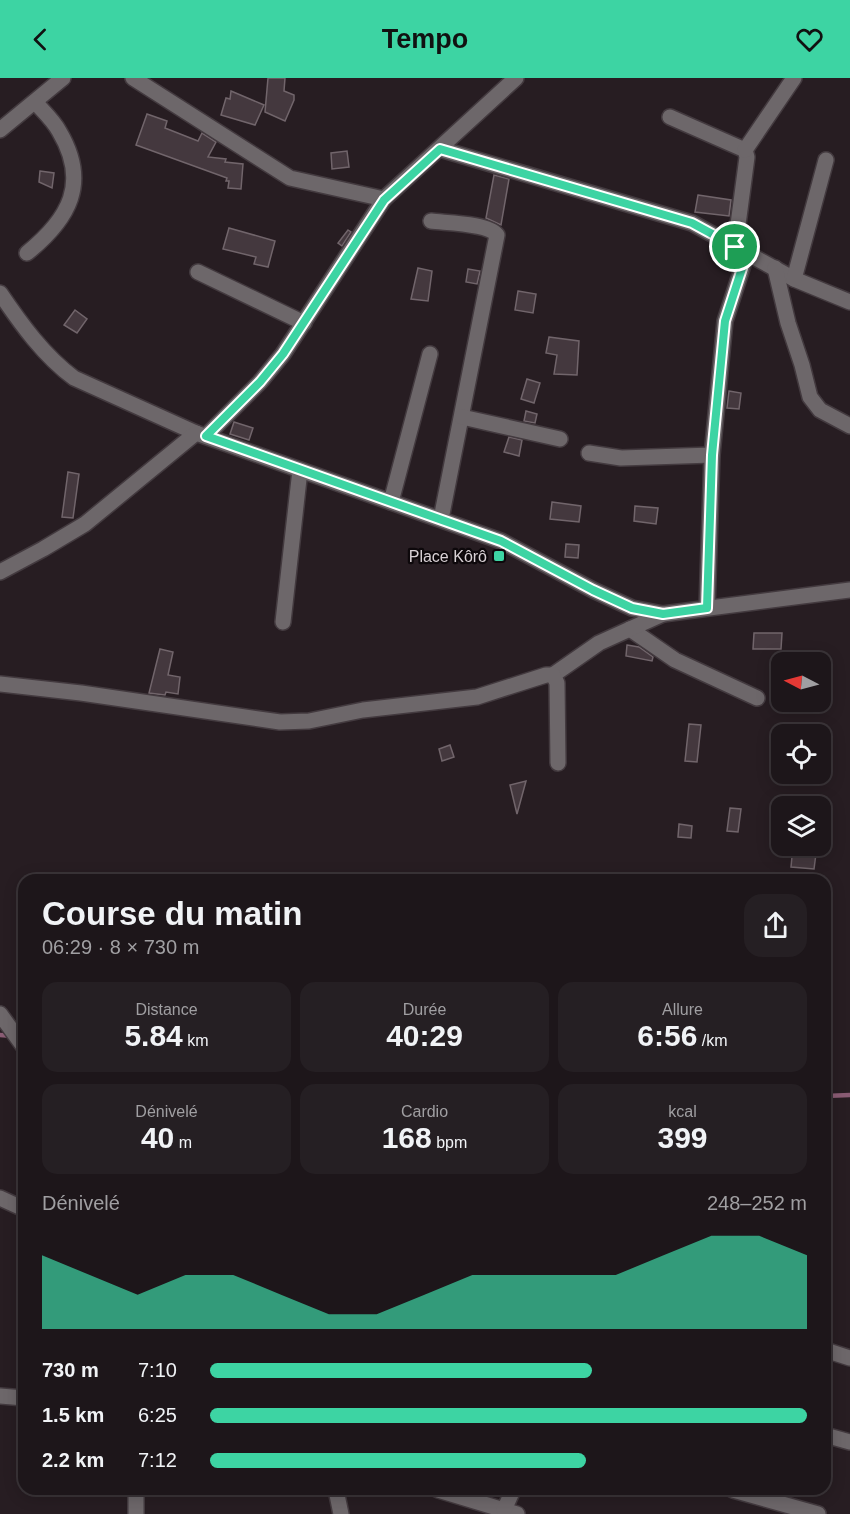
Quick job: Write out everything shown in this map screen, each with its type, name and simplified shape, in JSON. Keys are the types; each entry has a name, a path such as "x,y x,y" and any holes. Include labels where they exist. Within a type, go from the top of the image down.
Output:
{"street":[{"path":"0,130 63,78"},
{"path":"0,572 85,524 201,435 260,382 283,354 384,200 516,78"},
{"path":"745,150 794,78"},
{"path":"140,79 290,178 384,200"},
{"path":"27,253 47,237 71,202 73,189 68,149 58,129 35,102"},
{"path":"670,117 745,150"},
{"path":"440,149 692,223 794,279 850,302"},
{"path":"707,608 712,455 725,321 741,250 747,157 745,150"},
{"path":"794,279 826,160"},
{"path":"430,221 481,227 497,235 441,519"},
{"path":"775,268 788,323 810,397 820,410 850,426"},
{"path":"198,272 304,323"},
{"path":"0,293 45,352 60,368 74,378 201,435 501,541 632,608 663,614"},
{"path":"391,502 430,354"},
{"path":"462,417 561,439"},
{"path":"589,453 621,458 712,455"},
{"path":"284,622 300,470"},
{"path":"0,684 81,693 280,722 309,721 363,710 477,697 546,675 553,675 587,650 663,614 850,590"},
{"path":"630,629 675,660 757,698"},
{"path":"553,675 557,683 558,763"},
{"path":"0,1014 18,1039"},
{"path":"0,1198 18,1206"},
{"path":"831,1352 850,1358"},
{"path":"0,1396 18,1398"},
{"path":"831,1437 850,1442"},
{"path":"136,1495 136,1514"},
{"path":"337,1495 341,1514"},
{"path":"454,1495 510,1512 512,1495"},
{"path":"751,1495 818,1514"}],"building":[{"path":"268,78 285,78 284,91 294,95 285,121 265,112"},
{"path":"231,91 264,105 255,125 221,115 226,98 230,99"},
{"path":"147,114 167,121 165,128 198,141 202,133 216,142 208,157 243,164 241,189 228,188 227,178 136,145"},
{"path":"347,151 349,167 332,169 331,153"},
{"path":"40,171 54,173 52,188 39,182"},
{"path":"494,175 509,179 501,225 486,218"},
{"path":"698,195 731,200 729,216 695,212"},
{"path":"229,228 275,241 268,267 254,264 256,257 223,249"},
{"path":"348,230 351,232 342,246 338,243"},
{"path":"418,268 432,271 428,301 411,299"},
{"path":"468,269 480,271 477,284 466,282"},
{"path":"518,291 536,294 533,313 515,310"},
{"path":"75,310 87,319 77,333 64,325"},
{"path":"549,337 579,341 577,375 554,374 557,355 546,353"},
{"path":"527,379 540,383 534,403 521,399"},
{"path":"729,391 741,393 739,409 727,408"},
{"path":"526,411 537,414 535,423 524,421"},
{"path":"234,422 253,428 249,440 230,434"},
{"path":"509,437 522,440 519,456 504,452"},
{"path":"68,472 79,474 73,518 62,517"},
{"path":"552,502 581,506 579,522 550,519"},
{"path":"635,506 658,508 656,524 634,521"},
{"path":"566,544 579,545 578,558 565,557"},
{"path":"754,633 782,633 781,649 753,649"},
{"path":"627,645 639,647 653,657 652,661 626,656"},
{"path":"160,649 173,652 168,675 180,677 178,694 149,693"},
{"path":"689,724 701,725 697,762 685,761"},
{"path":"450,745 454,757 442,761 439,749"},
{"path":"526,781 517,814 510,785"},
{"path":"730,808 741,809 738,832 727,831"},
{"path":"679,824 692,826 691,838 678,837"},
{"path":"792,856 816,856 814,869 791,867"}],"waterway":[{"path":"0,1035 12,1036"},
{"path":"831,1096 850,1095"}],"place":[{"name":"Place Kôrô","path":"499,556"}],"route":[{"path":"440,149 692,223 735,247 747,253 725,321 712,455 707,608 663,614 632,608 501,541 206,436 260,382 283,354 384,200 440,149"}]}
